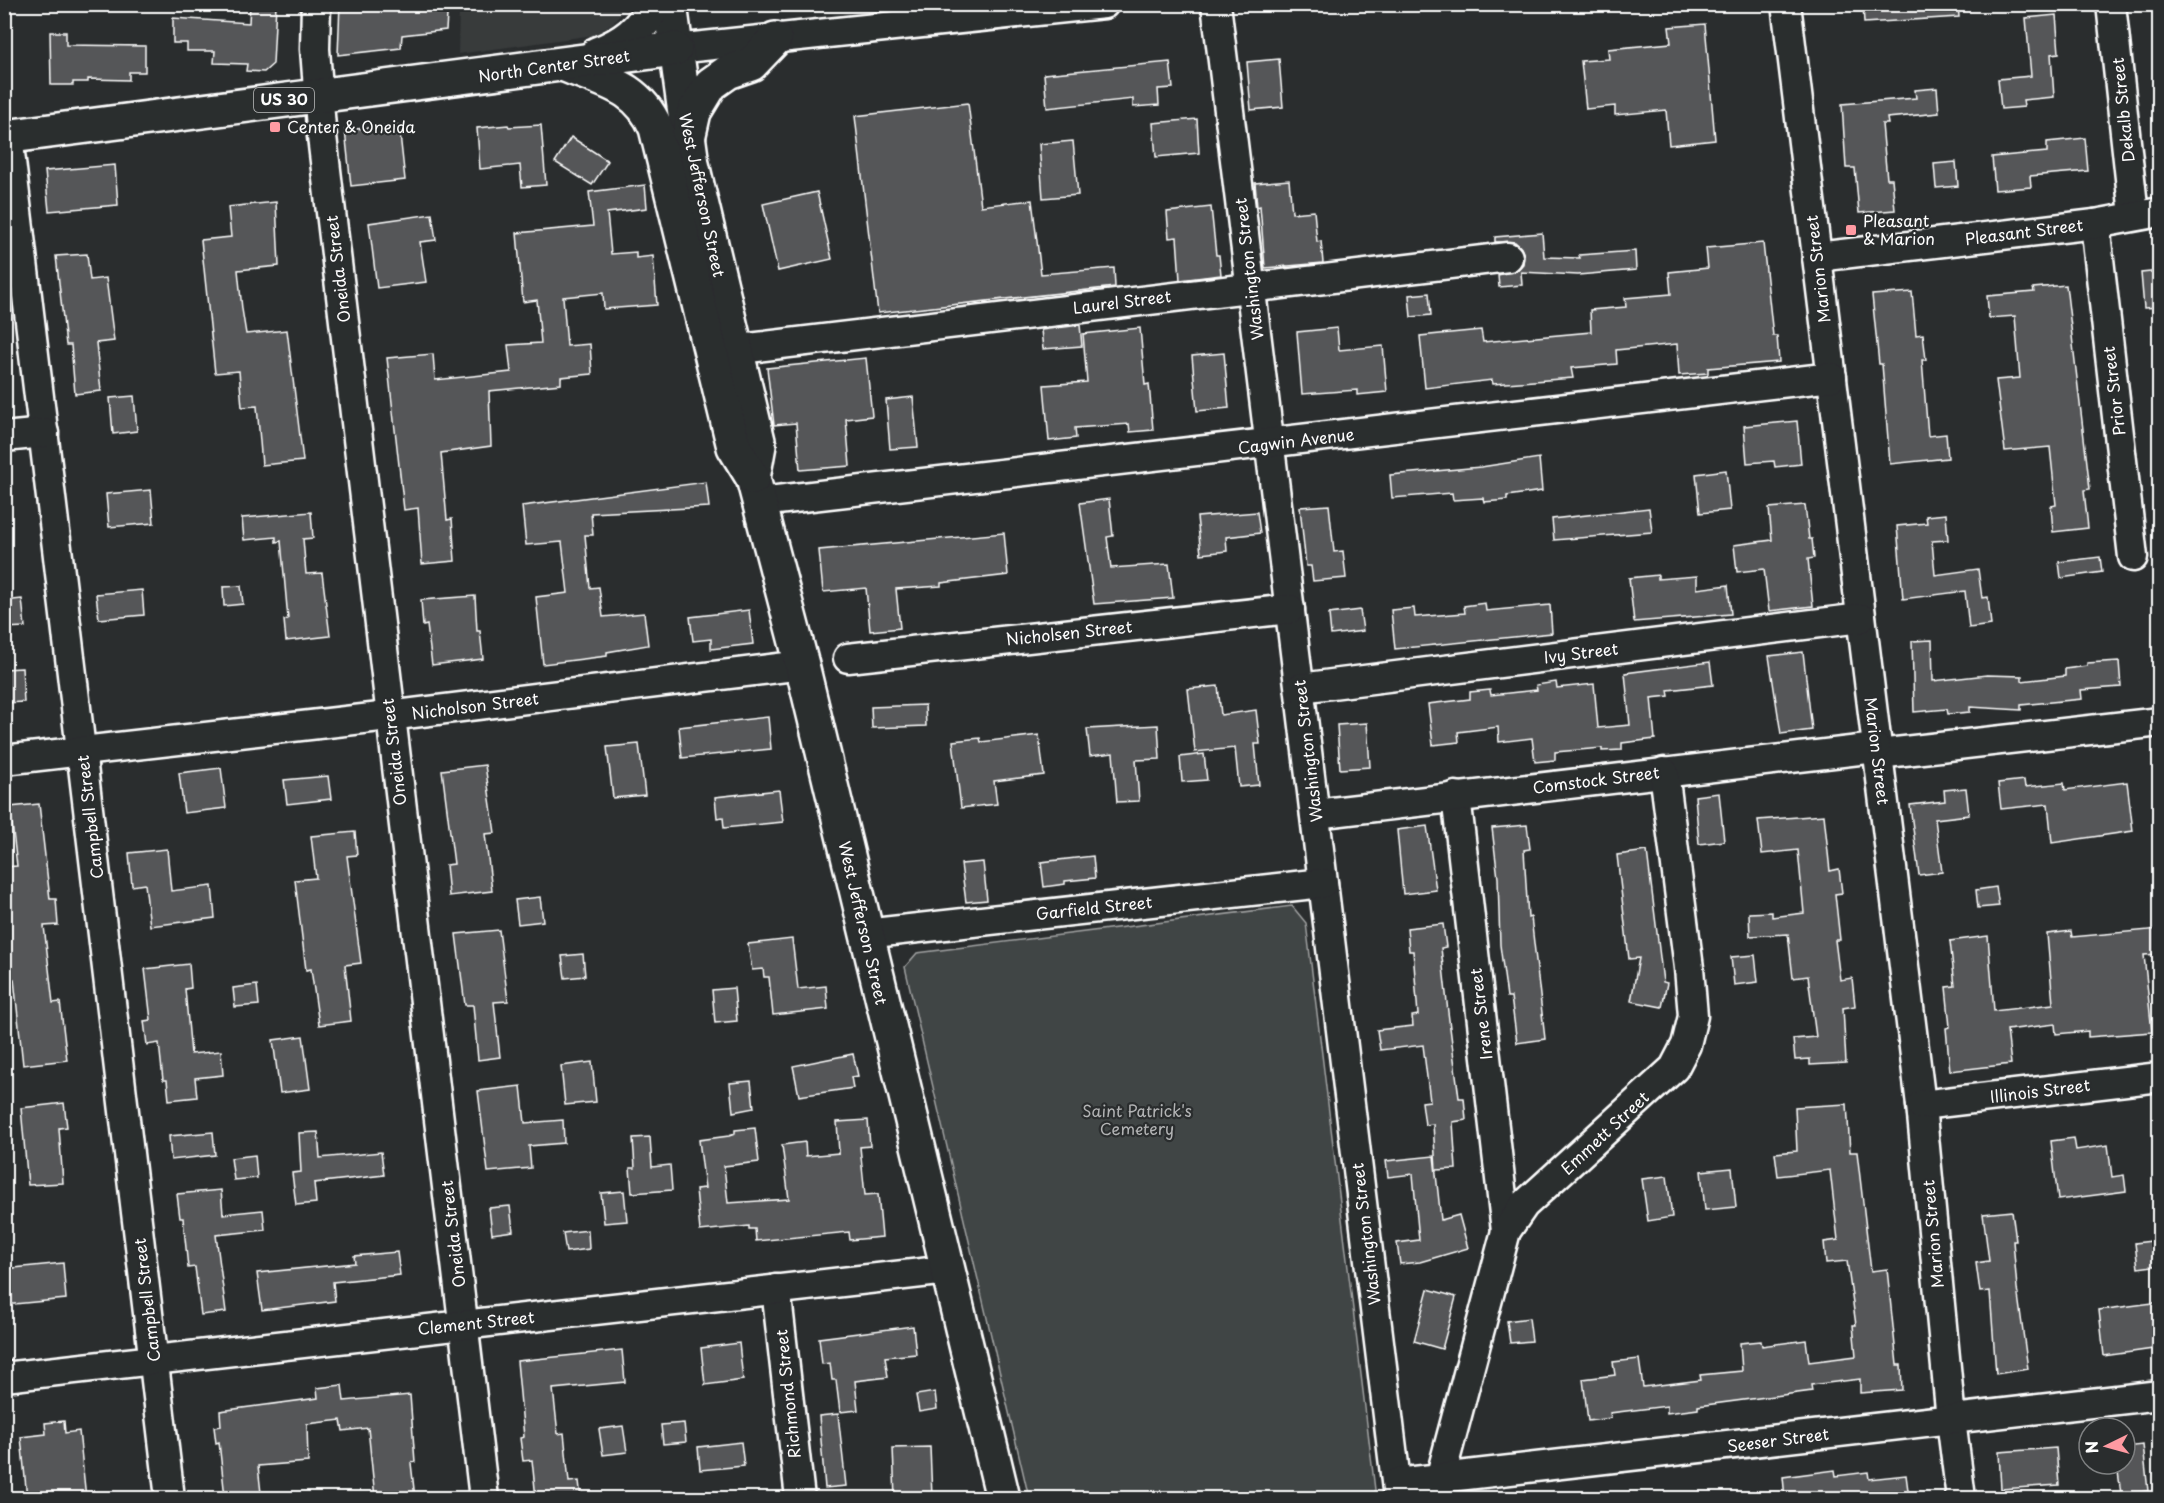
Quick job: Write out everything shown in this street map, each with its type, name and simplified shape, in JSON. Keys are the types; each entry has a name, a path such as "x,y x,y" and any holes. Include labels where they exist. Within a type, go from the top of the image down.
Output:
{"main road":[{"path":"565,65 627,41 649,16 654,4"},
{"name":"West Jefferson Street","path":"670,4 688,139 704,219 724,351 734,447 756,490 802,664 1002,1498"},
{"path":"688,139 694,112 711,84 728,72 751,64 775,39"},
{"name":"North Center Street","path":"6,136 675,49"},
{"path":"565,65 634,95 648,109 656,128 724,351"}],"street":[{"name":"Oneida Street","path":"316,4 318,96 389,716 483,1498"},
{"name":"North Center Street","path":"675,49 1104,4"},
{"name":"Washington Street","path":"1216,4 1397,1491"},
{"name":"Marion Street","path":"1786,4 1921,1105 1951,1420 1961,1498"},
{"name":"Dekalb Street","path":"2111,4 2147,213"},
{"name":"Campbell Street","path":"6,136 44,433 170,1498"},
{"name":"Pleasant Street","path":"1817,257 2095,224 2147,213"},
{"name":"Prior Street","path":"2095,224 2133,557"},
{"name":"Laurel Street","path":"724,351 1508,257"},
{"name":"Cagwin Avenue","path":"756,490 1270,444 1832,377"},
{"path":"4,437 44,433"},
{"name":"Nicholsen Street","path":"848,658 1290,609"},
{"name":"Ivy Street","path":"1300,687 1861,618"},
{"name":"Nicholson Street","path":"4,760 389,716 802,664"},
{"name":"Comstock Street","path":"1315,814 1664,772 2160,722"},
{"name":"Emmett Street","path":"1440,1479 1506,1231 1524,1205 1674,1068 1686,1045 1693,1016 1664,772"},
{"name":"Irene Street","path":"1456,796 1506,1231"},
{"name":"Garfield Street","path":"865,933 1323,883"},
{"name":"Illinois Street","path":"1921,1105 2160,1077"},
{"name":"Clement Street","path":"4,1377 948,1270"},
{"name":"Richmond Street","path":"776,1289 800,1498"},
{"name":"Seeser Street","path":"1397,1491 1440,1479 2160,1395"}],"shaded area":[{"path":"459,4 626,5 624,11 612,24 594,35 458,54"}],"green space":[{"name":"Saint Patrick's Cemetery","path":"1292,906 1306,923 1376,1498 1029,1498 905,967 917,953"}],"building":[{"path":"250,4 276,4 273,64 264,72 246,71 247,64 214,63 215,51 187,51 187,43 173,43 173,18 249,23"},
{"path":"340,4 455,4 447,15 446,30 402,35 401,48 338,55"},
{"path":"1863,4 1958,4 1959,17 1864,23"},
{"path":"2056,15 2059,53 2051,54 2054,97 2023,100 2024,107 2001,109 1998,79 2031,76 2026,18"},
{"path":"1705,24 1715,140 1669,145 1666,110 1615,115 1615,106 1586,109 1581,61 1609,59 1608,49 1671,43 1669,27"},
{"path":"50,32 66,32 66,45 145,46 145,72 129,72 129,80 88,79 88,82 73,82 73,85 51,85"},
{"path":"1279,59 1283,107 1251,110 1247,62"},
{"path":"1170,62 1173,88 1158,89 1159,105 1133,107 1133,99 1047,108 1044,74"},
{"path":"1937,88 1939,113 1887,118 1888,124 1882,124 1887,179 1892,179 1895,210 1859,213 1855,168 1846,168 1842,104 1916,98 1915,90"},
{"path":"968,103 981,206 1032,200 1041,274 1114,268 1115,287 878,313 855,116"},
{"path":"1197,119 1199,153 1156,157 1153,123"},
{"path":"399,125 405,180 351,186 345,130"},
{"path":"508,125 509,127 541,125 546,185 522,187 520,165 480,169 477,128"},
{"path":"571,137 608,161 592,185 555,162"},
{"path":"2085,138 2088,171 2030,176 2031,187 1995,190 1992,157 2047,152 2047,142"},
{"path":"1073,141 1078,195 1043,198 1039,144"},
{"path":"1956,162 1958,186 1936,188 1934,164"},
{"path":"115,165 118,205 49,211 45,171"},
{"path":"1289,180 1292,213 1314,211 1317,242 1321,241 1323,263 1265,268 1260,206 1257,207 1255,183"},
{"path":"645,185 647,208 607,213 611,254 636,252 636,258 653,256 657,305 604,309 603,293 563,297 567,346 590,344 592,374 561,377 561,384 489,391 491,446 441,453 447,520 452,519 455,561 422,564 418,508 404,510 387,358 433,354 435,380 511,372 508,345 541,343 537,300 523,302 517,233 593,226 589,192"},
{"path":"817,192 832,259 778,271 763,204"},
{"path":"276,202 279,266 238,270 242,309 246,334 287,330 303,461 262,465 257,406 242,407 239,371 215,373 201,240 231,237 228,207"},
{"path":"1211,207 1216,255 1219,255 1221,275 1180,280 1177,237 1169,238 1167,212"},
{"path":"432,214 436,240 420,242 426,282 377,288 369,223"},
{"path":"1542,233 1544,257 1580,258 1579,255 1635,251 1636,270 1578,275 1521,272 1522,285 1499,287 1498,275 1517,270 1523,264 1524,256 1521,248 1515,242 1495,242 1495,237"},
{"path":"1763,243 1773,336 1777,336 1779,362 1708,368 1708,373 1679,375 1677,344 1616,350 1617,364 1571,368 1573,378 1493,384 1492,380 1425,388 1420,336 1481,330 1483,342 1591,332 1590,310 1626,307 1625,298 1671,294 1669,272 1708,268 1706,248"},
{"path":"87,254 90,280 106,278 114,341 96,343 101,391 75,394 71,345 66,345 56,256"},
{"path":"2160,271 2160,307 2144,308 2141,273"},
{"path":"2066,285 2090,489 2084,490 2088,528 2053,532 2051,506 2056,505 2050,447 2005,451 1996,380 2020,378 2015,316 1989,318 1987,296 2034,292 2033,288"},
{"path":"1912,292 1916,335 1923,334 1926,360 1922,360 1928,436 1946,434 1948,458 1890,464 1882,364 1879,364 1872,295"},
{"path":"1429,293 1431,315 1411,317 1409,295"},
{"path":"1080,325 1082,346 1043,349 1041,330"},
{"path":"1140,328 1145,385 1149,384 1153,430 1130,432 1129,424 1075,428 1076,438 1049,441 1044,385 1087,382 1083,334"},
{"path":"1337,328 1339,350 1383,346 1387,392 1357,395 1357,390 1302,394 1297,332"},
{"path":"1224,353 1229,408 1197,411 1192,356"},
{"path":"866,358 872,416 846,419 850,466 800,470 796,423 774,425 767,368"},
{"path":"134,396 137,431 113,434 110,398"},
{"path":"913,397 918,447 890,449 886,400"},
{"path":"1797,421 1801,464 1775,467 1774,461 1747,463 1744,426"},
{"path":"1539,458 1542,491 1507,496 1507,500 1484,502 1483,498 1453,500 1452,493 1392,498 1390,475 1481,467"},
{"path":"1726,470 1730,510 1700,513 1696,474"},
{"path":"706,482 709,507 591,513 593,535 585,535 590,588 599,587 603,617 644,613 648,645 607,652 607,656 543,664 536,597 568,593 562,542 526,545 522,506"},
{"path":"151,490 154,523 109,527 106,494"},
{"path":"1109,499 1113,536 1107,537 1111,568 1169,564 1173,598 1094,604 1080,503"},
{"path":"1329,505 1334,552 1343,551 1346,578 1313,581 1311,566 1306,566 1300,507"},
{"path":"1805,505 1814,558 1808,559 1813,606 1769,611 1764,569 1737,572 1734,545 1772,540 1769,508"},
{"path":"1649,508 1652,532 1554,540 1552,519"},
{"path":"311,512 313,538 303,539 306,574 322,573 330,636 286,641 284,620 288,619 281,541 276,542 276,537 244,540 242,518"},
{"path":"1257,512 1260,533 1226,537 1227,551 1201,554 1197,517"},
{"path":"1946,514 1948,540 1932,541 1935,575 1978,569 1982,598 1988,597 1991,625 1969,628 1965,591 1903,599 1897,526 1927,523 1926,516"},
{"path":"1004,533 1008,575 941,583 941,586 896,589 900,628 870,631 866,588 823,592 819,550"},
{"path":"2100,557 2102,572 2061,578 2059,562"},
{"path":"1658,575 1658,579 1697,576 1697,589 1728,585 1731,614 1634,622 1629,578"},
{"path":"241,586 243,604 224,606 223,587"},
{"path":"142,590 144,615 99,619 96,594"},
{"path":"475,596 477,631 480,631 483,659 432,665 427,625 423,626 421,600"},
{"path":"22,599 25,627 4,628 4,601"},
{"path":"1485,603 1486,611 1550,605 1552,633 1395,649 1391,610 1414,608 1415,617 1465,613 1464,606"},
{"path":"749,610 753,644 711,649 711,639 693,641 690,617"},
{"path":"1360,610 1363,631 1331,635 1329,614"},
{"path":"1932,640 1933,681 1987,675 2022,676 2022,681 2065,676 2065,669 2087,666 2087,663 2119,661 2121,687 2081,690 2082,699 2021,705 2021,710 1970,707 1970,712 1948,714 1947,709 1914,712 1912,641"},
{"path":"1803,652 1812,730 1781,734 1769,656"},
{"path":"1710,662 1713,685 1668,690 1669,696 1651,698 1655,739 1622,743 1622,750 1602,751 1602,748 1555,752 1555,760 1535,762 1532,738 1499,742 1498,727 1458,732 1459,742 1433,745 1428,704 1470,699 1470,692 1490,690 1491,695 1537,690 1536,685 1556,682 1557,688 1594,684 1598,728 1630,725 1625,673"},
{"path":"22,668 24,702 4,703 4,669"},
{"path":"1218,686 1221,715 1256,710 1260,744 1255,744 1259,785 1239,787 1235,748 1195,752 1188,689"},
{"path":"925,705 926,726 872,728 871,707"},
{"path":"768,717 771,749 682,758 679,727"},
{"path":"1367,723 1370,767 1340,769 1337,725"},
{"path":"1158,725 1160,759 1136,760 1139,801 1117,802 1113,753 1090,756 1087,729"},
{"path":"1039,735 1044,775 994,781 997,804 961,808 953,741 980,738 981,742"},
{"path":"639,744 645,795 613,798 607,747"},
{"path":"1204,754 1207,780 1182,782 1180,757"},
{"path":"485,765 495,833 485,834 492,891 449,896 446,865 454,864 442,770"},
{"path":"221,768 226,808 184,813 179,773"},
{"path":"328,776 331,799 287,804 284,780"},
{"path":"2024,780 2025,787 2064,783 2065,790 2127,782 2133,831 2052,843 2048,804 2001,809 1998,783"},
{"path":"1966,788 1969,815 1935,819 1942,872 1919,875 1910,805 1945,801 1944,790"},
{"path":"779,790 783,822 724,828 723,817 717,818 715,797"},
{"path":"1719,793 1724,841 1699,844 1695,796"},
{"path":"39,804 50,899 56,899 58,925 44,926 53,1003 60,1002 67,1060 23,1065 14,979 6,980 4,966 4,867 17,866 10,807"},
{"path":"1824,815 1830,871 1839,869 1842,893 1835,894 1840,940 1835,940 1840,980 1852,978 1855,1006 1843,1008 1846,1063 1810,1065 1810,1059 1795,1060 1793,1039 1816,1037 1808,976 1793,978 1788,934 1750,936 1749,913 1772,912 1772,917 1804,913 1798,850 1762,854 1758,820"},
{"path":"1527,825 1530,849 1524,850 1528,918 1531,917 1545,1039 1517,1043 1511,997 1507,997 1500,945 1498,878 1492,828"},
{"path":"1427,826 1436,890 1403,894 1397,830"},
{"path":"355,832 357,855 347,856 361,963 345,965 351,1021 319,1025 311,969 306,970 295,880 316,878 311,836"},
{"path":"167,849 171,891 212,886 215,918 150,926 145,884 132,886 129,853"},
{"path":"1647,851 1663,982 1667,983 1662,1007 1631,1001 1639,958 1629,959 1617,855"},
{"path":"1093,856 1095,878 1065,881 1065,884 1044,887 1041,862"},
{"path":"983,862 987,900 966,902 961,864"},
{"path":"1996,887 1999,906 1978,908 1976,890"},
{"path":"540,897 543,921 518,924 515,900"},
{"path":"1443,924 1446,947 1441,948 1448,1012 1459,1098 1464,1098 1466,1120 1453,1122 1456,1169 1436,1170 1433,1124 1425,1125 1422,1102 1430,1101 1423,1045 1380,1050 1377,1030 1413,1026 1412,1016 1418,1015 1413,951 1409,951 1407,928"},
{"path":"2160,929 2160,954 2144,955 2152,1032 2088,1037 2088,1031 2056,1034 2055,1024 2007,1030 2011,1064 1950,1071 1946,1028 1950,1027 1946,987 1955,986 1950,941 1988,936 1994,1011 2053,1004 2047,934 2071,931 2072,937"},
{"path":"499,930 508,1001 494,1002 500,1057 478,1060 473,1005 465,1005 456,934"},
{"path":"792,939 798,989 826,986 828,1009 773,1015 769,977 764,977 763,969 752,970 748,944"},
{"path":"583,954 585,976 565,978 562,956"},
{"path":"1755,955 1758,982 1734,985 1731,957"},
{"path":"189,964 191,988 185,989 191,1054 221,1051 223,1075 195,1078 197,1097 169,1100 167,1080 163,1080 159,1043 147,1045 144,1021 151,1020 145,969"},
{"path":"257,985 259,1005 235,1007 233,988"},
{"path":"734,988 737,1021 715,1023 712,990"},
{"path":"303,1036 310,1089 280,1093 273,1040"},
{"path":"853,1054 858,1076 851,1077 853,1088 799,1096 793,1066"},
{"path":"592,1062 596,1102 565,1105 561,1066"},
{"path":"751,1081 754,1108 733,1112 730,1083"},
{"path":"521,1086 525,1123 563,1120 564,1143 529,1146 531,1168 488,1172 478,1091"},
{"path":"64,1103 67,1127 59,1128 63,1183 28,1185 21,1108"},
{"path":"1847,1104 1850,1152 1857,1152 1871,1271 1887,1269 1897,1365 1901,1365 1902,1390 1860,1393 1860,1379 1811,1385 1812,1391 1698,1406 1698,1409 1667,1413 1667,1406 1610,1413 1611,1418 1588,1421 1583,1379 1615,1375 1613,1362 1639,1359 1643,1387 1701,1380 1700,1375 1742,1371 1740,1343 1761,1341 1762,1346 1806,1340 1809,1362 1856,1356 1853,1325 1856,1325 1847,1261 1826,1263 1824,1242 1838,1240 1830,1170 1778,1176 1775,1153 1797,1151 1795,1107"},
{"path":"868,1120 870,1146 860,1147 865,1195 878,1194 882,1237 850,1240 849,1232 756,1241 755,1229 749,1229 749,1226 700,1231 696,1189 705,1188 699,1140 729,1136 735,1134 735,1130 755,1128 759,1162 724,1166 728,1203 789,1199 782,1145 805,1142 806,1156 839,1153 837,1122"},
{"path":"213,1132 215,1155 171,1160 169,1136"},
{"path":"318,1132 320,1158 381,1152 384,1175 314,1183 316,1203 296,1205 292,1173 301,1172 299,1133"},
{"path":"650,1137 652,1167 670,1165 672,1190 632,1193 630,1168 635,1168 633,1138"},
{"path":"2074,1138 2076,1150 2108,1145 2112,1177 2124,1175 2126,1191 2058,1200 2051,1141"},
{"path":"255,1155 257,1178 234,1180 231,1158"},
{"path":"1434,1156 1441,1220 1459,1215 1468,1248 1420,1262 1400,1264 1397,1243 1419,1240 1413,1174 1388,1177 1386,1161"},
{"path":"1732,1168 1736,1207 1705,1210 1701,1171"},
{"path":"1667,1176 1672,1217 1648,1221 1642,1179"},
{"path":"221,1190 223,1214 263,1210 265,1230 216,1235 226,1312 201,1315 195,1267 188,1268 183,1218 180,1218 177,1194"},
{"path":"624,1191 627,1221 604,1223 601,1193"},
{"path":"510,1206 513,1231 492,1234 489,1208"},
{"path":"2012,1211 2016,1241 2013,1241 2017,1288 2028,1369 1996,1374 1990,1291 1980,1292 1976,1263 1989,1261 1983,1214"},
{"path":"588,1230 589,1249 566,1252 563,1233"},
{"path":"2160,1240 2160,1265 2138,1268 2135,1243"},
{"path":"397,1252 400,1275 333,1282 335,1301 262,1310 257,1273 355,1263 354,1256"},
{"path":"63,1263 66,1299 4,1305 4,1269"},
{"path":"1428,1289 1456,1297 1442,1349 1414,1341"},
{"path":"2160,1302 2160,1348 2104,1356 2099,1310"},
{"path":"1529,1318 1532,1341 1510,1343 1507,1321"},
{"path":"913,1326 916,1354 885,1357 888,1377 855,1381 858,1410 840,1412 836,1380 832,1380 830,1363 822,1364 819,1338"},
{"path":"739,1343 743,1380 705,1385 701,1348"},
{"path":"622,1350 625,1382 553,1389 558,1434 564,1433 569,1482 579,1481 581,1498 536,1498 532,1460 523,1461 520,1438 524,1437 517,1361"},
{"path":"342,1385 344,1401 410,1395 415,1462 411,1463 415,1498 375,1498 368,1428 343,1431 341,1420 307,1424 308,1462 258,1466 261,1493 225,1497 219,1442 216,1443 214,1427 221,1426 220,1411 318,1398 317,1388"},
{"path":"935,1392 937,1409 919,1412 916,1395"},
{"path":"838,1414 846,1486 825,1488 819,1416"},
{"path":"64,1421 65,1433 79,1431 86,1498 27,1498 21,1437 46,1434 45,1423"},
{"path":"684,1423 686,1442 663,1444 661,1425"},
{"path":"623,1426 627,1452 603,1455 599,1429"},
{"path":"741,1442 744,1466 700,1470 698,1447"},
{"path":"2143,1445 2148,1491 2121,1494 2119,1476 2137,1476 2137,1446"},
{"path":"930,1447 932,1498 895,1498 893,1448"},
{"path":"2056,1448 2059,1485 2001,1489 1999,1452"},
{"path":"1835,1470 1836,1476 1868,1472 1869,1479 1906,1475 1909,1498 1785,1498 1783,1477"}],"place":[{"name":"Center & Oneida","path":"275,127"},
{"name":"Pleasant & Marion","path":"1851,230"}]}
